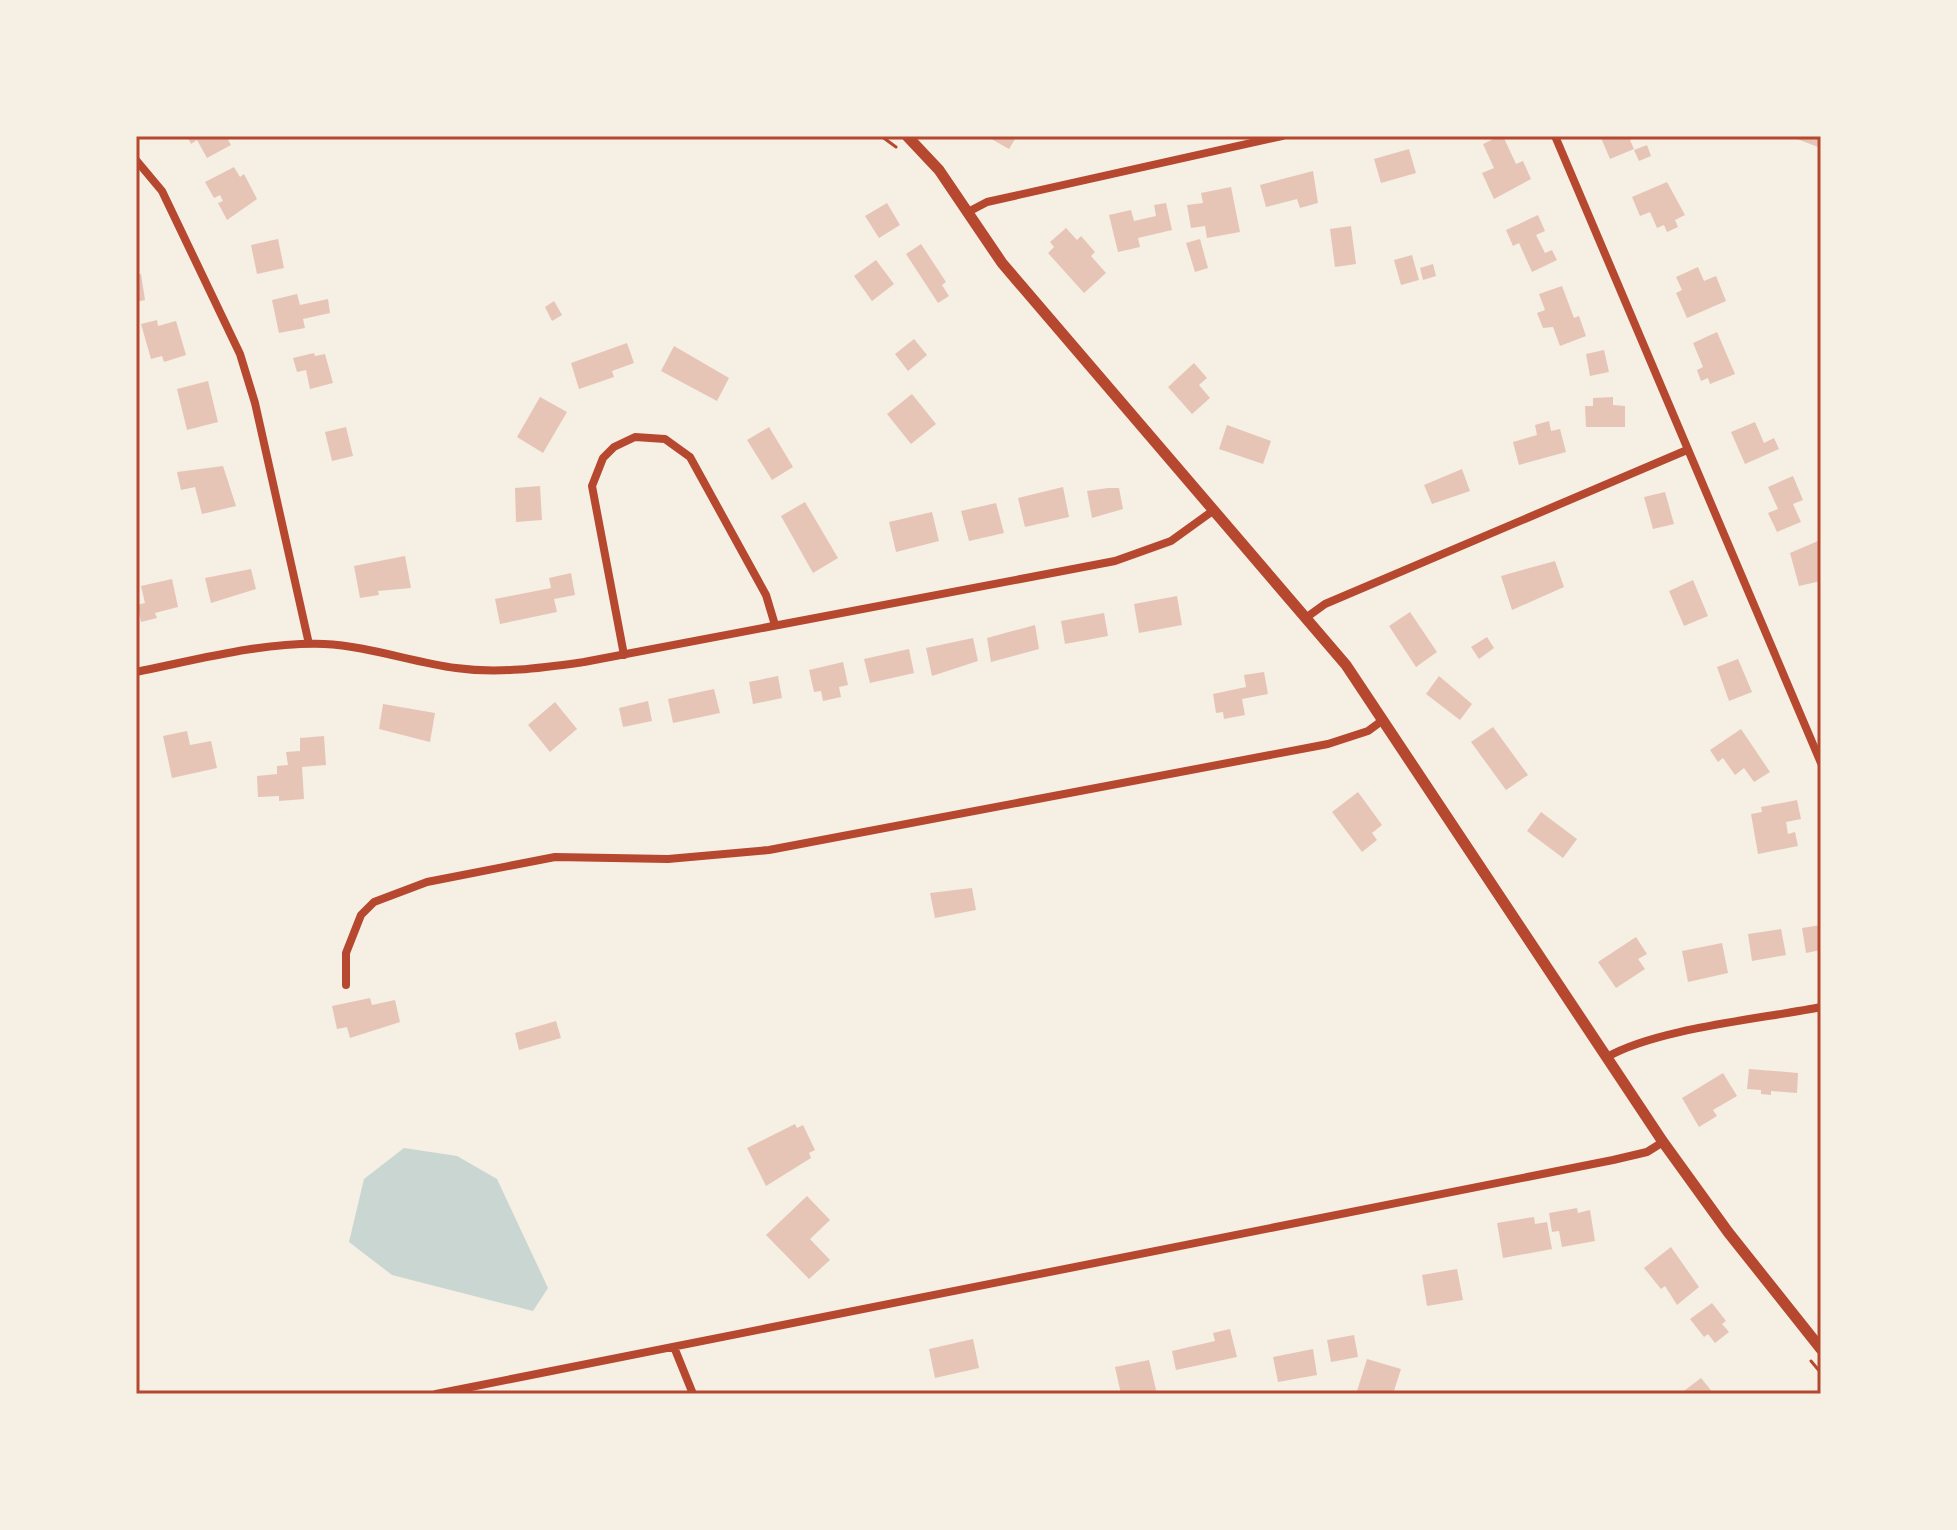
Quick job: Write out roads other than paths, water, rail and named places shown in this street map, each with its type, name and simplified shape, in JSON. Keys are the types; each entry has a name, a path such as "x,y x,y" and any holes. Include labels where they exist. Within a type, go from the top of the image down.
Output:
{"street":[{"path":"907,136 939,170 1002,263 1307,617 1383,720 1663,1142 1728,1232 1821,1349"},
{"path":"968,212 987,202 1282,136"},
{"path":"1555,136 1821,763"},
{"path":"136,160 162,191 240,354 255,403 309,644"},
{"path":"624,655 592,486 603,458 614,447 635,437 665,439 690,457 766,595 775,625"},
{"path":"1307,617 1325,604 1687,450"},
{"path":"136,672 247,651 309,644 347,647 485,671 535,669 624,655 1131,557 1184,534 1214,510"},
{"path":"346,985 346,953 361,915 374,902 427,882 555,857 668,859 803,845 1328,744 1368,731 1383,720"},
{"path":"1607,1057 1626,1046 1660,1038 1821,1007"},
{"path":"436,1394 1613,1160 1647,1152 1663,1142"},
{"path":"674,1347 693,1394"}]}
